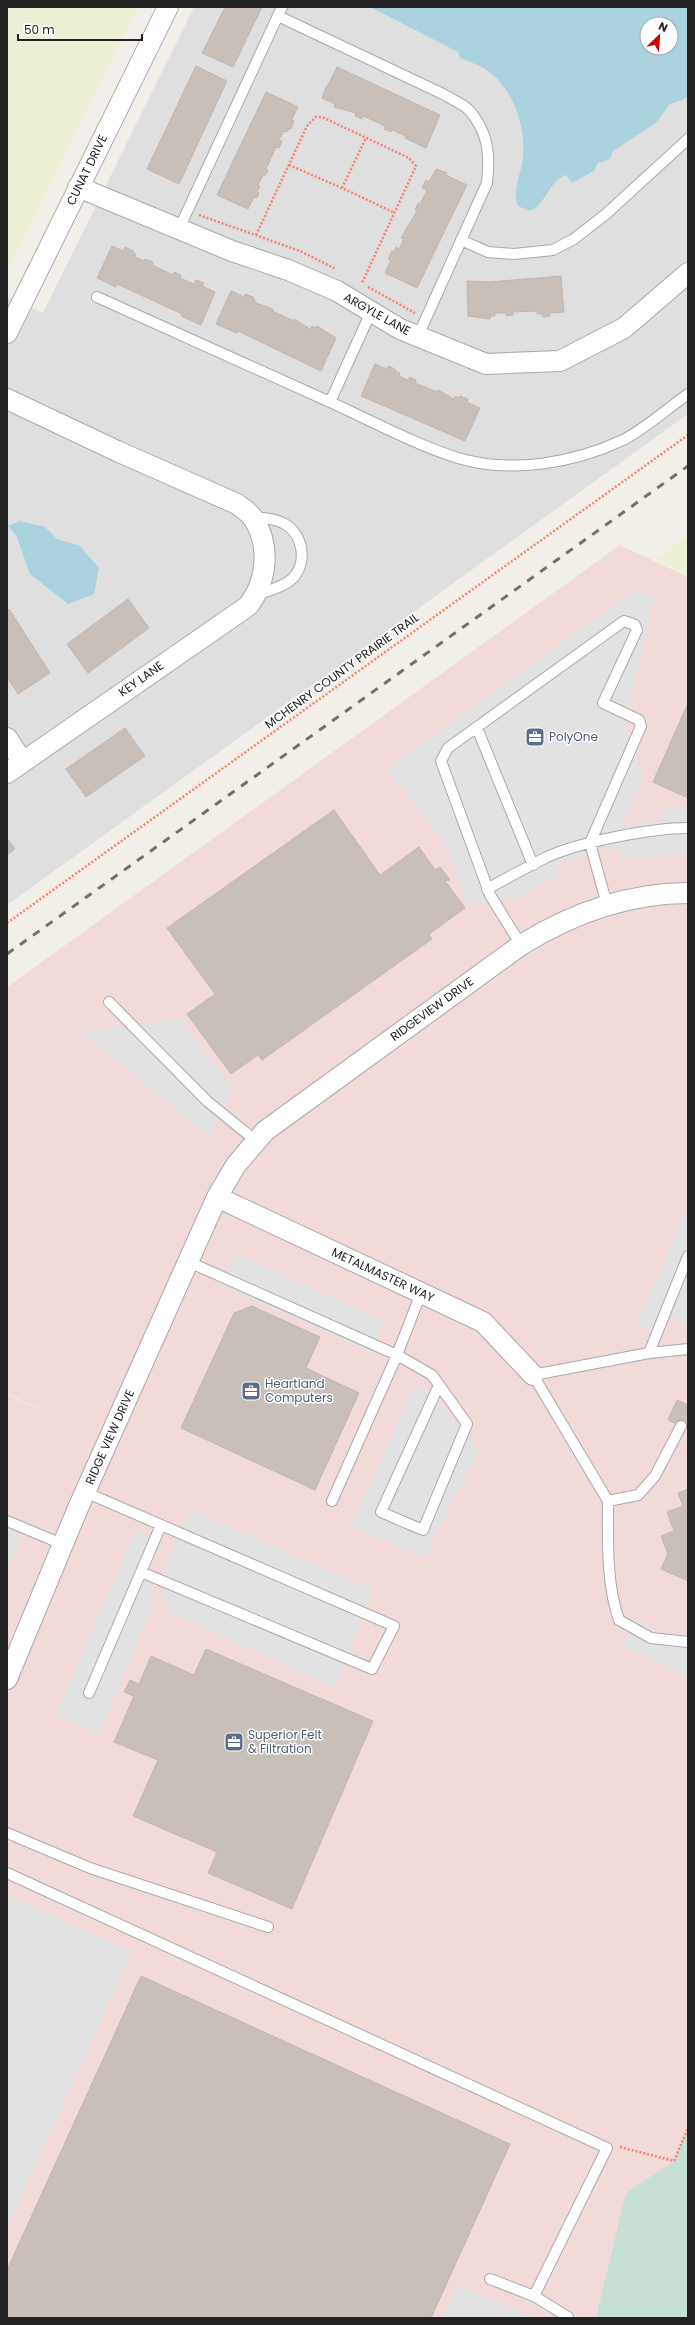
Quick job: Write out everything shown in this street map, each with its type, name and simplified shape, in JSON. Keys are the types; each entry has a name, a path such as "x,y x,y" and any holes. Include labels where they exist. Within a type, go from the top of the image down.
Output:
{"street":[{"name":"CUNAT DRIVE","path":"7,333 168,7"},
{"name":"ARGYLE LANE","path":"78,187 179,230 232,251 288,270 337,291 400,329 486,364 560,361 624,328 688,274"},
{"name":"KEY LANE","path":"7,399 118,451 237,504 253,517 263,538 264,560 261,582 256,595 248,606 15,767"},
{"path":"7,738 15,767"},
{"name":"RIDGEVIEW DRIVE","path":"217,1197 236,1165 265,1131 521,945 551,927 580,913 607,905 662,893 688,893"},
{"name":"RIDGE VIEW DRIVE","path":"7,1679 62,1544 217,1197"},
{"name":"METALMASTER WAY","path":"217,1197 483,1322 533,1375"}],"lane":[{"path":"179,230 280,11 444,94 469,110 484,134 490,156 487,183 418,336"},
{"path":"461,240 488,252 514,254 552,250 574,239 606,214 688,139"},
{"path":"97,297 434,450 485,464 513,465 552,463 593,453 625,439 688,394"},
{"path":"330,402 372,312"},
{"name":"KEY LANE","path":"253,517 284,523 299,538 301,548 301,561 292,579 256,595"},
{"path":"521,945 487,889 441,761 448,748 624,621 635,625 637,630 603,703 639,720 641,726 590,843 607,905"},
{"path":"477,728 533,865"},
{"path":"487,889 548,857 590,843 661,830 688,828"},
{"path":"109,1002 207,1101 256,1141"},
{"path":"649,1353 688,1256"},
{"path":"189,1262 397,1355 432,1375 468,1424 423,1530 381,1512 439,1385"},
{"path":"332,1501 397,1355 421,1293"},
{"path":"688,1349 649,1353 533,1375 608,1502 608,1548 614,1606 619,1620 651,1638 688,1642"},
{"path":"608,1502 638,1495 655,1476 680,1426"},
{"path":"85,1492 394,1626 372,1669 140,1572"},
{"path":"7,1521 62,1544"},
{"path":"89,1693 161,1525"},
{"path":"7,1833 90,1868 268,1927"},
{"path":"7,1873 607,2148 534,2296"},
{"path":"490,2279 534,2296 568,2317"}],"path":[{"path":"256,235 307,126 316,117 322,117 409,158 416,166 362,283"},
{"path":"342,188 366,138"},
{"path":"289,166 342,188 395,213"},
{"name":"MCHENRY COUNTY PRAIRIE TRAIL","path":"7,923 688,435"},
{"path":"615,2146 674,2161 688,2128"}],"shaded area":[{"path":"194,7 688,7 688,414 7,905 7,297 43,313"},
{"path":"620,545 688,577 688,2318 7,2318 7,1395 85,1429 7,1394 7,987"},
{"path":"635,590 655,598 625,723 643,779 620,828 663,820 662,807 686,808 688,809 688,854 621,859 619,846 555,864 559,876 514,899 468,905 444,841 387,769"},
{"path":"181,1019 232,1089 209,1136 80,1032"},
{"path":"688,1209 688,1325 673,1318 645,1328 637,1323"},
{"path":"237,1254 384,1321 371,1352 222,1285"},
{"path":"415,1386 429,1391 479,1450 424,1558 351,1526"},
{"path":"191,1510 373,1590 335,1687 165,1610 163,1573"},
{"path":"7,1529 22,1536 7,1570"},
{"path":"135,1532 147,1535 153,1607 98,1734 56,1715"},
{"path":"634,1619 688,1648 688,1677 623,1646"},
{"path":"7,1895 132,1952 7,2228"},
{"path":"457,2285 534,2318 442,2318"}],"green space":[{"path":"7,7 138,7 7,271"},
{"path":"688,536 688,574 656,560"},
{"path":"688,2128 688,2318 596,2318 626,2193 674,2161"}],"water":[{"path":"370,7 688,7 688,97 669,105 656,123 613,151 610,159 598,163 594,171 572,183 566,175 560,178 551,187 540,204 529,211 518,206 516,200 516,188 523,158 523,146 520,122 516,110 505,88 497,79 482,67 460,58 458,52"},
{"path":"20,521 45,527 57,539 80,546 99,568 94,594 68,604 30,574 16,535 8,526"}],"building":[{"path":"225,7 262,7 233,67 202,53"},
{"path":"196,66 227,81 179,184 147,169"},
{"path":"337,67 440,115 426,148 405,138 406,136 392,130 391,132 384,129 385,126 363,116 362,119 355,116 356,113 334,107 335,104 322,98"},
{"path":"266,92 298,107 292,119 294,121 291,129 289,128 287,132 284,131 279,140 282,141 279,148 276,147 266,169 268,170 265,176 263,175 258,185 260,186 257,192 259,193 257,198 254,197 248,209 217,195"},
{"path":"436,169 447,173 446,175 467,185 417,288 385,273 391,260 388,259 392,251 394,252 396,247 399,249 404,239 401,238 417,211 415,210 418,203 420,204 427,190 422,188 426,180 429,182"},
{"path":"112,246 123,251 125,247 133,251 136,255 135,257 144,261 145,259 153,262 152,265 173,275 174,272 181,275 180,278 194,284 196,280 204,283 202,286 215,292 201,325 181,316 182,314 117,284 116,287 97,278"},
{"path":"561,276 564,312 550,313 550,316 543,317 542,314 537,314 537,311 513,312 513,315 506,316 506,313 495,313 495,316 490,316 490,319 468,316 467,281 489,282"},
{"path":"231,291 244,297 245,294 253,297 256,303 273,309 272,311 294,321 294,319 310,329 312,326 316,328 317,326 336,338 321,371 238,331 237,333 216,324"},
{"path":"375,364 387,369 388,366 395,369 395,371 400,373 399,376 408,380 410,377 416,380 415,383 437,392 438,390 454,399 455,396 459,398 460,396 468,399 467,402 480,408 465,441 361,396"},
{"path":"128,599 149,628 88,673 67,644"},
{"path":"9,609 50,673 18,694 7,677 7,611"},
{"path":"688,703 688,798 653,782"},
{"path":"125,728 145,756 86,797 66,769"},
{"path":"334,810 380,875 419,847 435,870 440,867 450,880 445,881 465,908 429,934 432,939 262,1060 258,1055 231,1074 187,1014 215,994 167,928"},
{"path":"7,838 15,849 7,855"},
{"path":"252,1306 320,1337 306,1368 359,1393 315,1490 181,1428 234,1313"},
{"path":"677,1400 688,1405 688,1429 668,1420"},
{"path":"688,1489 688,1581 661,1569 668,1554 661,1536 674,1531 667,1512 683,1506 678,1493"},
{"path":"206,1649 373,1721 292,1909 208,1873 217,1852 133,1816 158,1760 114,1742 134,1696 124,1692 130,1680 139,1684 151,1656 194,1675"},
{"path":"141,1976 510,2144 431,2318 7,2318 7,2270"}],"railway":[{"path":"7,954 688,466"}],"place":[{"name":"PolyOne","path":"535,737"},
{"name":"Heartland Computers","path":"251,1391"},
{"name":"Superior Felt & Filtration","path":"234,1742"}]}
